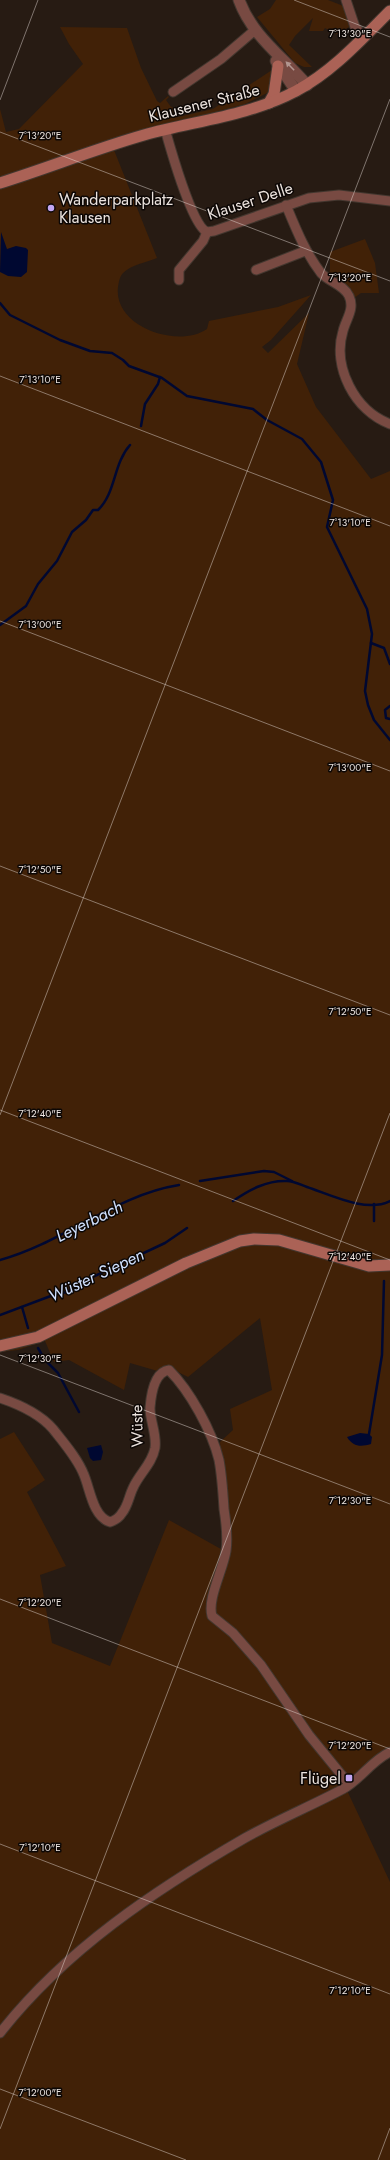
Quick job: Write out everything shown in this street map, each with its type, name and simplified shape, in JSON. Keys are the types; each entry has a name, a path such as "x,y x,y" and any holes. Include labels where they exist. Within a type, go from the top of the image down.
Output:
{"main road":[{"name":"Klausener Straße","path":"0,183 165,130 269,103 307,85 330,69 390,11"},
{"path":"269,103 274,94 278,66"},
{"path":"0,1346 38,1337 186,1263 240,1241 254,1239 279,1240 369,1266 390,1265"}],"street":[{"path":"239,0 255,30 271,50 278,66 296,91"},
{"path":"346,0 355,27 364,37"},
{"path":"173,92 221,59 255,30"},
{"path":"271,50 283,58 307,85"},
{"name":"Klauser Delle","path":"165,130 170,151 196,222 207,232 214,231 286,205 327,195 340,195 390,201"},
{"path":"286,205 305,251 323,274 344,290 350,297 351,310 343,331 341,352 348,385 357,400 369,412 390,424"},
{"path":"179,280 179,270 204,241 207,232"},
{"path":"256,270 305,251"},
{"name":"Wüste","path":"0,1398 33,1413 52,1428 84,1475 101,1517 110,1522 116,1520 124,1511 133,1487 152,1459 156,1440 150,1409 156,1381 159,1373 169,1370 173,1374 191,1399 210,1436 219,1460 226,1519 226,1550 211,1604 211,1613 216,1620 229,1629 262,1665 306,1730 349,1784"},
{"path":"0,2033 39,1987 95,1937 158,1892 246,1838 349,1784 370,1765 390,1752"}],"shaded area":[{"path":"276,0 328,0 346,7 349,27 337,34 325,28 323,31 309,31 313,18 295,36 289,45 312,67 304,67 295,63 257,17 270,9"},
{"path":"60,27 127,28 141,68 157,101 160,103 168,96 169,97 166,100 171,107 175,108 173,109 178,117 213,109 272,70 271,86 267,93 245,104 110,140 157,258 135,266 123,273 118,287 119,301 126,313 136,323 165,335 180,336 195,335 207,329 209,321 278,307 311,295 271,340 262,347 268,353 309,313 297,364 316,407 371,479 390,471 390,1755 344,1784 390,1882 390,2160 0,2160 0,1439 14,1432 45,1480 27,1492 66,1566 40,1575 52,1643 110,1666 169,1520 228,1553 230,1540 220,1442 233,1430 230,1409 272,1390 260,1318 188,1377 170,1368 161,1372 130,1363 124,1390 69,1360 54,1362 45,1341 18,1350 0,1352 0,109 6,132 19,129 83,64 69,44"},
{"path":"365,239 375,263 379,293 361,293 354,298 329,274 330,252"}],"water":[{"path":"1,232 7,249 16,246 26,248 28,250 27,272 21,277 8,276 0,272"},
{"path":"360,1433 369,1434 372,1437 371,1444 364,1446 358,1445 352,1443 347,1437"},
{"path":"101,1445 103,1452 101,1460 93,1461 90,1458 87,1448"}],"waterway":[{"path":"0,303 10,315 60,340 90,351 112,353 129,366 162,378 187,396 253,409 267,420 302,439 321,462 333,500 327,527 367,609 372,634 365,691 368,705 374,720 390,740"},
{"path":"141,426 145,404 158,384 160,377"},
{"path":"0,625 26,606 38,584 57,561 72,532 86,520 93,510 98,510 104,503 112,487 120,461 130,445"},
{"path":"371,643 384,648 390,664"},
{"path":"390,706 385,710 386,718 390,719"},
{"path":"200,1181 264,1171 274,1172 292,1181"},
{"name":"Leyerbach","path":"233,1201 258,1186 280,1181 295,1182 348,1202 370,1205 390,1201"},
{"name":"Leyerbach","path":"0,1260 46,1243 133,1199 156,1190 179,1185"},
{"path":"374,1204 374,1221"},
{"name":"Wüster Siepen","path":"0,1315 56,1294 67,1292 82,1282 165,1243 187,1228"},
{"path":"369,1434 382,1355 384,1281"},
{"name":"Wüster Siepen","path":"22,1307 28,1328"},
{"name":"Wüster Siepen","path":"38,1348 45,1360 58,1373 79,1412"}],"place":[{"name":"Wanderparkplatz Klausen","path":"51,208"},
{"name":"Flügel","path":"349,1778"}]}
